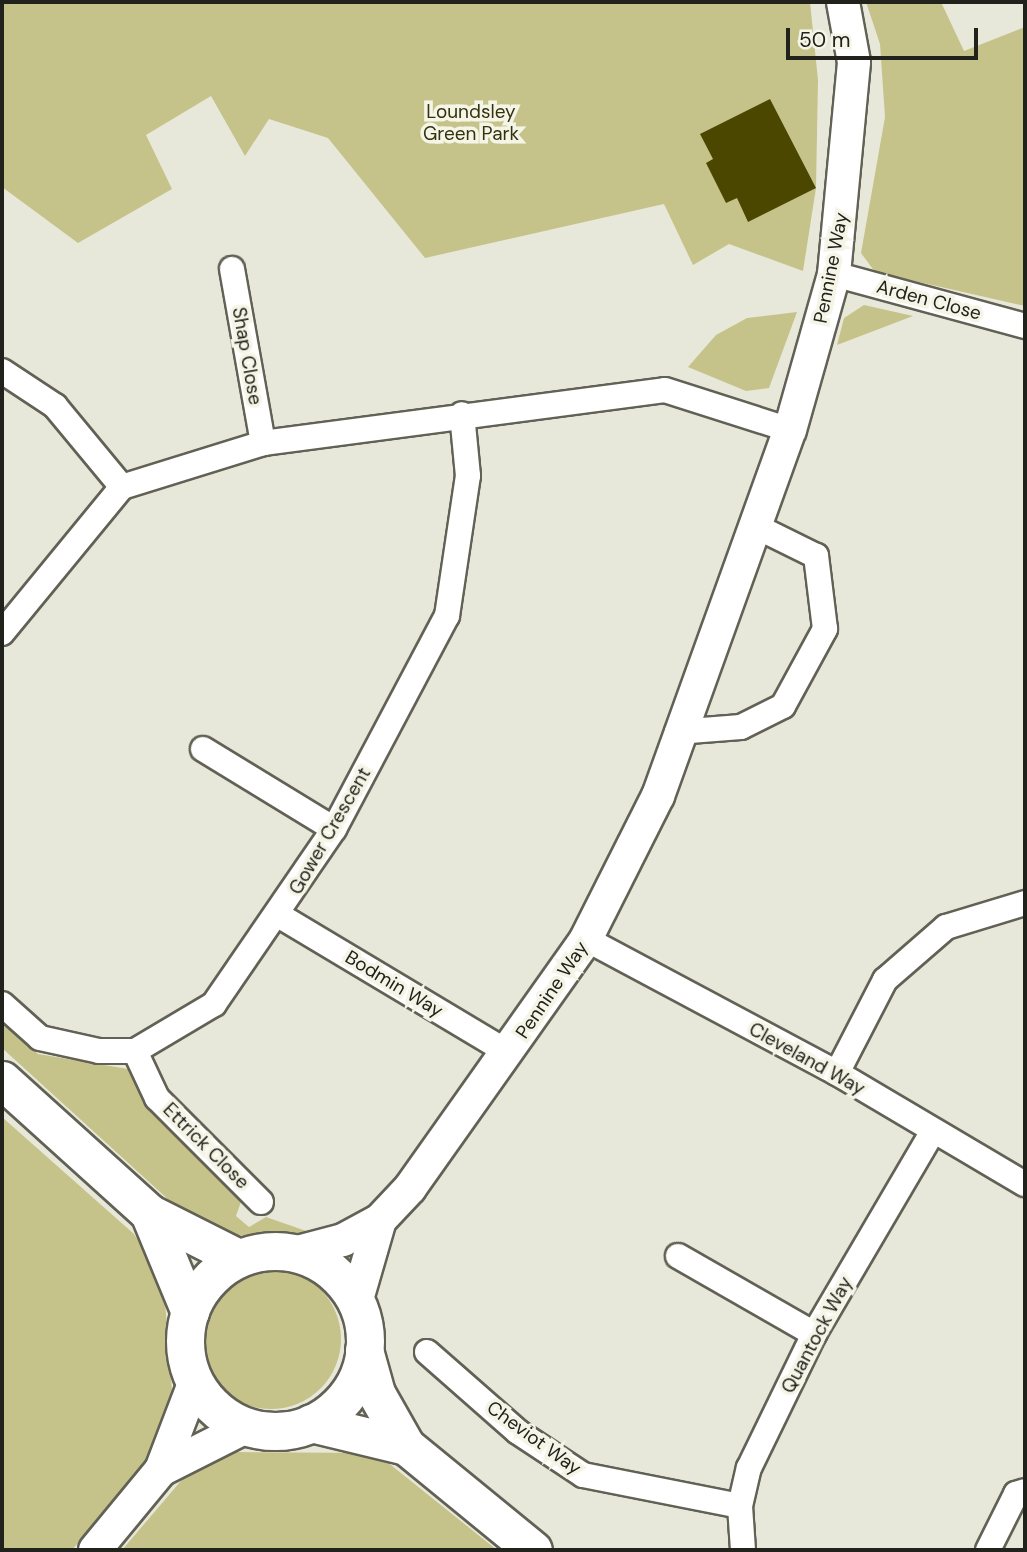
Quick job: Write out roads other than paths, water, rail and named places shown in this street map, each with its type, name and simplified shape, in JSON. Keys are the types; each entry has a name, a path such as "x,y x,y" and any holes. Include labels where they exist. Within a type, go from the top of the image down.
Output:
{"main road":[{"path":"2,1080 149,1213 238,1258"},
{"path":"149,1213 190,1312"},
{"path":"406,1446 311,1423 280,1430 248,1426 222,1413 195,1381 185,1347 190,1312 208,1280 238,1258 293,1252 324,1265 356,1303 364,1350 376,1393 406,1446 533,1550"},
{"path":"311,1423 352,1386 364,1350"}],"street":[{"name":"Pennine Way","path":"356,1303 380,1220 509,1053 586,939 658,796 677,732 790,430 834,274 855,62 843,2"},
{"name":"Shap Close","path":"232,269 263,443"},
{"name":"Arden Close","path":"834,274 1025,326"},
{"path":"2,371 55,407 122,487"},
{"path":"2,633 122,487 263,443 462,414 664,390 790,430"},
{"name":"Gower Crescent","path":"135,1051 214,1004 280,916 334,829 447,616 468,476 462,414"},
{"path":"677,732 741,727 783,706 825,629 816,556 753,525"},
{"path":"203,750 334,829"},
{"path":"837,1073 886,980 946,927 1025,904"},
{"name":"Bodmin Way","path":"280,916 509,1053"},
{"name":"Cleveland Way","path":"586,939 837,1073 932,1133 1025,1184"},
{"path":"2,1004 40,1038 99,1051 135,1051"},
{"name":"Ettrick Close","path":"135,1051 157,1098 261,1202"},
{"name":"Quantock Way","path":"743,1550 740,1506 749,1468 814,1334 932,1133"},
{"name":"Pennine Way","path":"293,1252 343,1240 380,1220"},
{"path":"678,1256 814,1334"},
{"name":"Cheviot Way","path":"427,1352 518,1432 583,1475 740,1506"},
{"path":"95,1550 161,1470 195,1381"},
{"path":"161,1470 248,1426"},
{"path":"988,1550 1016,1494 1025,1491"}],"park label":[{"name":"Loundsley Green Park","path":"471,123"}]}
